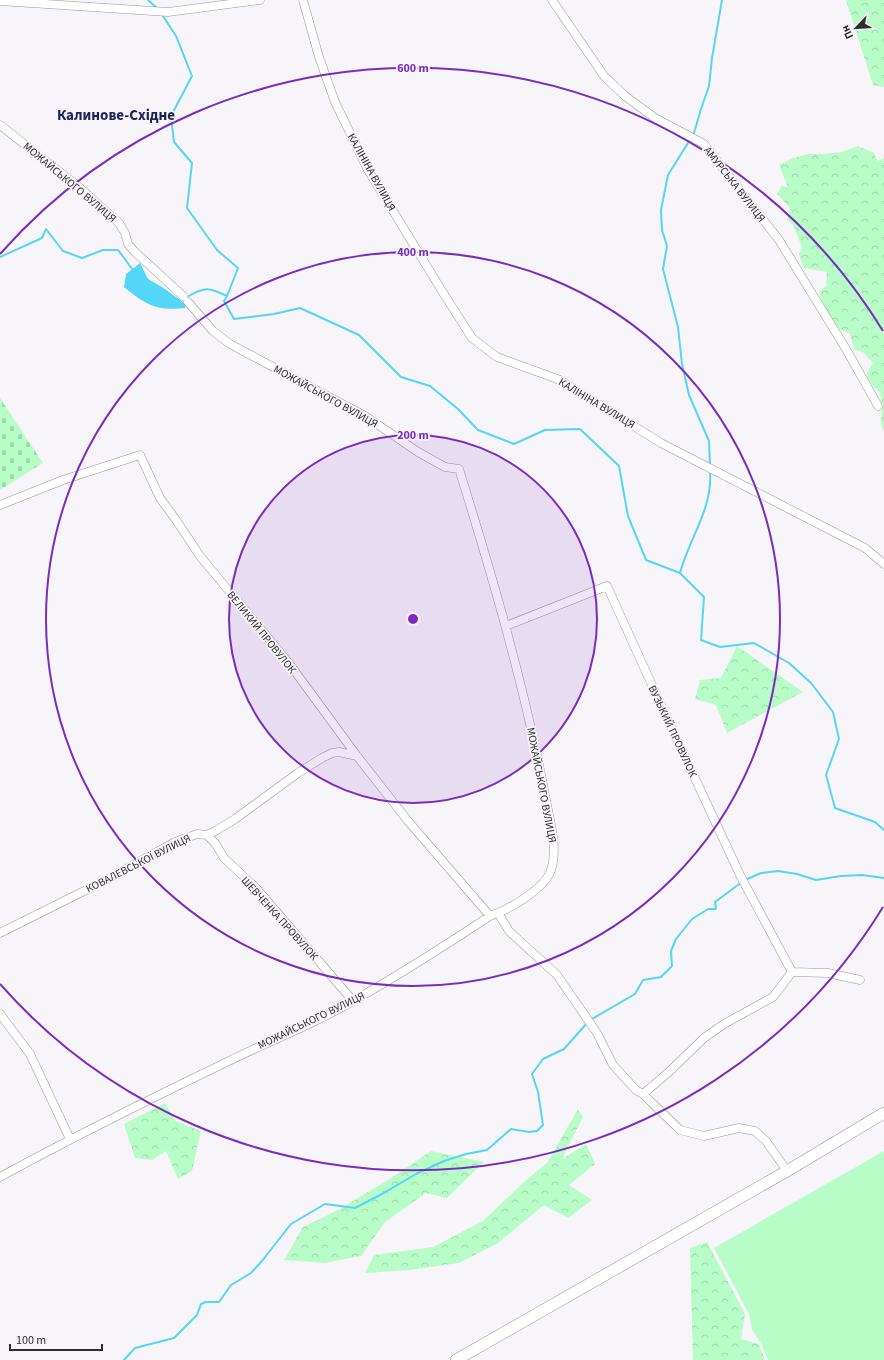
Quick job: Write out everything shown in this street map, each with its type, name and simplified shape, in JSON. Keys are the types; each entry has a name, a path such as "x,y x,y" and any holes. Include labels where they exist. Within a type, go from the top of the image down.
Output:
{"main road":[{"path":"456,1360 787,1171 884,1113"}],"street":[{"path":"0,1 168,12 260,0"},
{"name":"КАЛІНІНА ВУЛИЦЯ","path":"303,0 319,57 335,102 368,170 472,338 497,357 560,380 661,443 864,548 884,564"},
{"name":"АМУРСЬКА ВУЛИЦЯ","path":"552,0 604,76 625,96 655,118 704,144 779,240 846,349 878,406"},
{"name":"МОЖАЙСЬКОГО ВУЛИЦЯ","path":"0,125 79,187 119,223 125,233 128,244 134,252 186,299 213,331 230,344 365,416 418,452 445,467 459,469 506,626 535,741 555,849 551,871 540,885 522,900 490,916 412,967 331,1013 230,1060 70,1139 0,1177"},
{"name":"ВЕЛИКИЙ ПРОВУЛОК","path":"0,505 63,480 140,455 160,498 200,556 288,662 357,756 408,820 490,916"},
{"name":"ВУЗЬКИЙ ПРОВУЛОК","path":"506,626 608,586 672,729 741,876 792,972"},
{"name":"КОВАЛЕВСЬКОЇ ВУЛИЦЯ","path":"0,933 108,879 175,842 197,834 208,834 234,819 286,781 332,753 339,752 357,756"},
{"name":"ШЕВЧЕНКА ПРОВУЛОК","path":"208,834 224,858 257,889 353,1001"},
{"path":"498,913 509,931 557,975 597,1033 613,1065 636,1090 643,1094 680,1130 704,1136 739,1128 756,1131 766,1141 787,1171"},
{"path":"643,1094 670,1071 704,1038 724,1024 772,997 792,972 828,973 860,980"},
{"path":"0,1014 30,1054 70,1139"}],"green space":[{"path":"846,0 884,0 884,87 873,85"},
{"path":"858,146 874,153 877,161 884,158 884,432 881,423 882,403 880,393 873,386 866,374 873,363 864,353 854,349 850,334 836,327 822,302 819,292 826,286 827,272 804,268 799,254 802,247 793,225 787,220 790,208 777,194 782,186 788,187 779,165 790,159 807,154 842,152"},
{"path":"0,398 43,463 0,490"},
{"path":"737,646 803,692 727,733 716,705 695,699 700,680 721,678"},
{"path":"165,1103 176,1121 201,1131 192,1171 178,1179 166,1151 152,1160 135,1158 124,1124"},
{"path":"578,1109 583,1117 561,1160 586,1144 595,1164 569,1185 592,1200 568,1218 544,1205 498,1243 459,1263 409,1270 365,1273 374,1255 433,1247 483,1221 525,1181 547,1163"},
{"path":"431,1151 484,1162 447,1198 426,1193 385,1222 361,1256 324,1263 284,1260 303,1227 338,1210 388,1180"},
{"path":"884,1151 884,1360 768,1360 761,1343 752,1330 749,1314 714,1248"},
{"path":"707,1242 745,1314 741,1339 759,1344 765,1360 693,1360 690,1248"}],"water":[{"path":"140,263 148,279 183,302 185,304 185,308 166,309 152,305 145,302 124,287 126,274"}],"waterway":[{"path":"148,0 157,8"},
{"path":"694,133 709,86 712,58 722,0"},
{"path":"163,16 176,36 192,76 171,116 174,142 192,163 187,208 217,250 238,268 227,296"},
{"path":"688,143 668,175 661,210 662,230 667,246 663,269 678,327 682,364 689,395 709,441 710,465"},
{"path":"0,257 42,238 46,229 63,251 82,258 103,250 118,250 133,270"},
{"path":"189,296 204,289 216,291 227,296 224,301 234,319 274,314 300,308 359,335 401,377 430,386 458,409 478,430 514,444 545,430 580,429 619,466 628,516 646,560 680,573 704,597 701,640 720,647 754,643 789,663 811,683 833,712 839,739 826,775 835,808 875,822 884,830"},
{"path":"680,573 700,523 708,498 710,472"},
{"path":"745,880 761,873 778,871 797,874 816,880 841,876 862,875 884,878"},
{"path":"592,1019 635,994 643,980 661,977 672,966 671,951 676,939 692,919 708,909 716,909 715,902 742,882"},
{"path":"124,1360 135,1348 174,1338 197,1315 201,1304 206,1302 219,1302 231,1285 251,1273 291,1224 325,1204 355,1208 416,1174 444,1161 466,1154 487,1150 511,1129 529,1132 537,1131 543,1125 538,1092 532,1074 543,1059 564,1049 587,1023"}],"district":[{"name":"Калинове-Східне","path":"116,115"}]}
